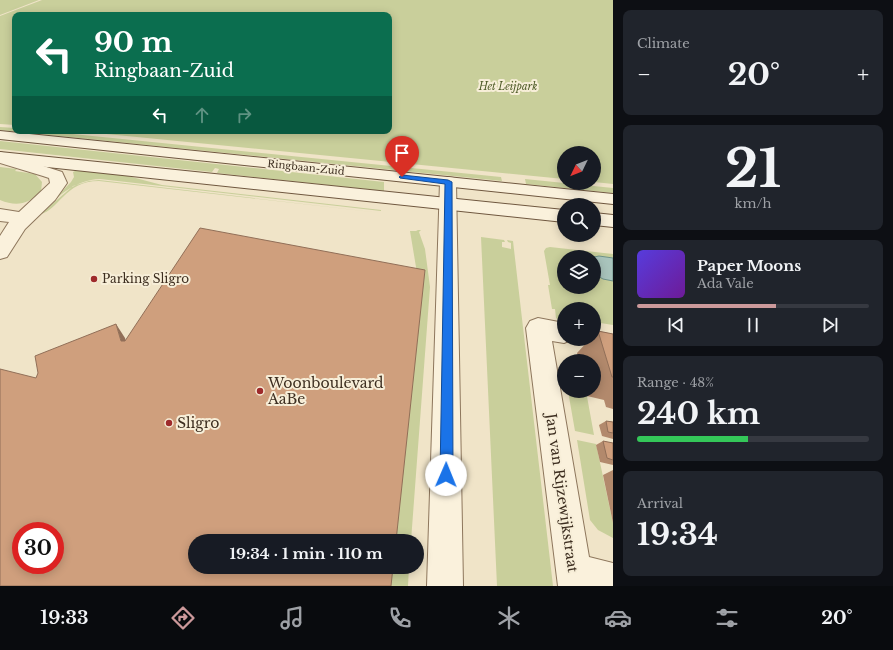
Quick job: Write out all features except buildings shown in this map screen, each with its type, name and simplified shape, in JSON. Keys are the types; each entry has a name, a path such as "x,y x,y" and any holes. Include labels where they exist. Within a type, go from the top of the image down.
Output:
{"main road":[{"name":"Ringbaan-Zuid","path":"0,135 449,193 557,215"},
{"name":"Ringbaan-Zuid","path":"0,157 449,193 613,199"},
{"path":"0,157 12,163 42,168 56,175 59,183 53,192 12,231 7,245 0,252"},
{"path":"445,586 449,193"},
{"path":"0,215 24,219"},
{"path":"601,220 613,221"},
{"name":"Jan van Rijzewijkstraat","path":"551,330 575,578"},
{"path":"575,578 613,581"}],"green space":[{"path":"0,0 39,0 0,15"},
{"name":"Het Leijpark","path":"42,0 613,0 613,184 601,183 601,146 557,146 557,178 106,134 392,134 392,12 12,12 12,125 0,124 0,16"},
{"path":"0,127 12,128 12,131 0,130"},
{"path":"39,134 73,134 501,177 502,181"},
{"path":"0,141 384,182 384,191 217,173 219,169 215,168 212,172 0,149"},
{"path":"0,167 17,169 15,171 35,174 42,182 41,192 27,202 17,204 0,200"},
{"path":"77,170 128,176 162,185 381,211 100,179 83,182 76,185 89,181 99,180 381,213 99,181 87,182 78,186 64,196 47,212 40,214 71,182 74,177 73,172","holes":["71,188 43,212 61,194"]},
{"path":"525,179 557,182 557,187 526,184"},
{"path":"601,187 613,188 613,193 584,190 601,190"},
{"path":"421,230 419,232 425,249 430,287 412,534 392,534 419,285 410,231"},
{"path":"481,237 504,240 505,242 502,242 502,247 511,249 511,243 507,240 513,241 553,586 497,586"},
{"path":"550,247 577,250 557,250 557,294 601,294 601,253 613,254 613,325 601,323 601,302 557,302 557,319 556,318 555,309 552,309 548,285 550,285 544,251 546,248"},
{"path":"569,398 587,398 594,435 575,431"},
{"path":"577,440 596,444 613,523 613,538 598,530 590,520"},
{"path":"387,574 409,574 408,586 386,586"}],"water":[{"path":"601,256 613,258 613,281 601,278"}],"place":[{"name":"Parking Sligro","path":"94,279"},
{"name":"Woonboulevard AaBe","path":"260,391"},
{"name":"Sligro","path":"169,423"}],"route":[{"path":"402,177 448,182 449,225 446,475"}]}
